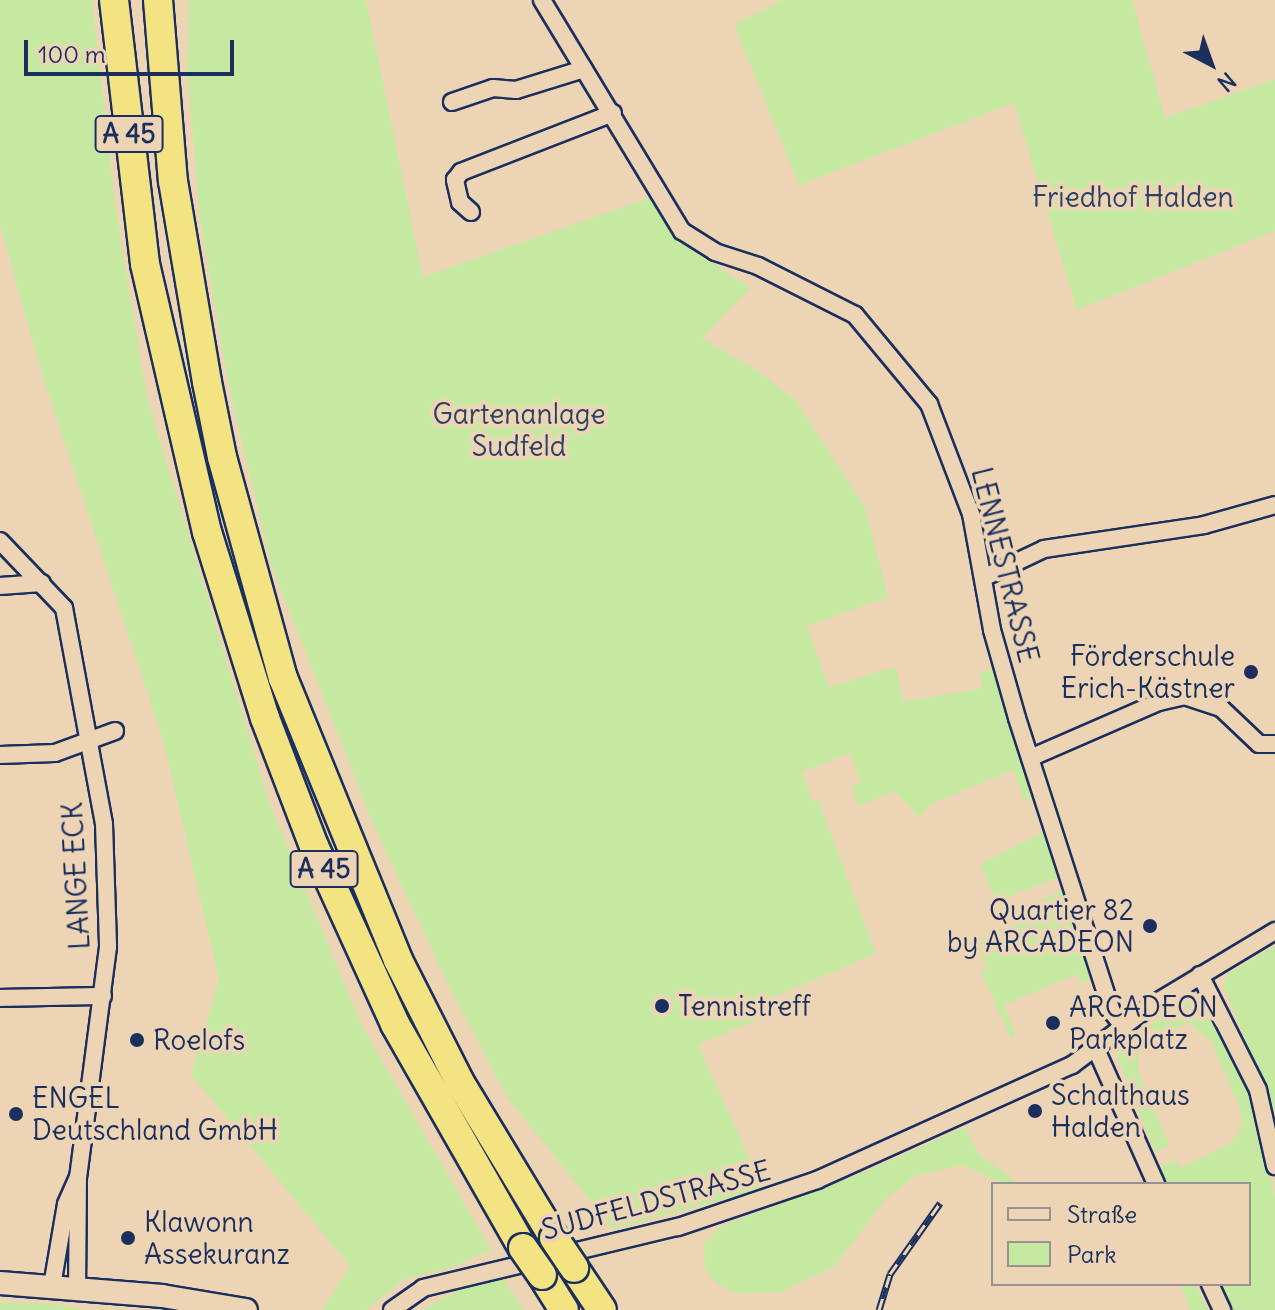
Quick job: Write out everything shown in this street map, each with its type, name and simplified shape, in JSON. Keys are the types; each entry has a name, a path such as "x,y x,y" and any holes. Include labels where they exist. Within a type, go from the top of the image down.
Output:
{"highway":[{"name":"A 45","path":"158,0 170,115 173,181 222,457 283,678 398,960 459,1081 554,1238 602,1310"},
{"path":"170,115 174,0"},
{"name":"A 45","path":"115,2 145,264 203,518 265,718 320,859 389,1011 523,1248 564,1310"}],"street":[{"name":"LENNESTRASSE","path":"542,0 682,231 715,252 783,277 855,315 919,387 949,447 985,577 992,630 1030,758 1112,1012 1123,1026"},
{"path":"452,102 493,88 516,90 584,69"},
{"path":"471,212 460,202 455,180 461,172 613,113"},
{"path":"985,577 1044,549 1204,525 1275,505"},
{"name":"LANGE ECK","path":"0,541 64,608 92,742 109,896 103,996 78,1177 77,1288"},
{"path":"0,586 42,583"},
{"path":"1030,758 1159,702 1184,696 1221,708 1267,744"},
{"path":"0,755 55,753 92,742 115,731"},
{"name":"SUDFELDSTRASSE","path":"392,1310 423,1288 752,1205 1019,1090 1096,1049 1123,1026 1200,975 1275,931"},
{"path":"1200,975 1258,1090 1275,1166"},
{"path":"0,998 103,996"},
{"path":"1096,1049 1155,1182"},
{"name":"LANGE ECK","path":"52,1286 66,1204 78,1177"},
{"path":"0,1283 77,1288 246,1310"},
{"path":"1211,1286 1222,1310"}],"green space":[{"path":"0,0 92,0 116,211 147,398 270,805 362,1026 491,1250 452,1267 405,1279 366,1310 322,1310 350,1266 191,1075 219,979 163,740 42,374 0,225"},
{"name":"Gartenanlage Sudfeld","path":"189,0 366,0 423,277 652,197 689,247 750,288 702,338 758,371 796,401 865,507 888,597 807,626 829,687 896,667 903,702 982,688 980,672 998,669 1033,797 1024,800 1013,770 929,805 919,817 894,791 859,806 851,787 861,783 850,753 802,772 812,801 818,800 876,954 768,999 773,1013 698,1045 763,1189 613,1229 507,1097 449,986 374,826 271,564 228,382 200,219 187,67"},
{"name":"Friedhof Halden","path":"783,0 1132,0 1165,118 1275,79 1275,231 1077,310 1014,103 799,185 734,25"},
{"path":"1045,831 1057,878 996,901 980,864"},
{"path":"1062,891 1093,976 1081,983 1077,974 1004,1005 1015,1031 1011,1039 981,972 987,969 975,940 1030,917 1026,907"},
{"path":"1275,946 1275,1112 1223,985 1228,974"},
{"path":"1195,995 1208,1003 1254,1105 1275,1198 1275,1310 1229,1310 1219,1286 1251,1286 1251,1182 1164,1182 1159,1171 1163,1165 1176,1160 1180,1168 1229,1144 1241,1129 1241,1112 1211,1041 1188,1022 1141,1047 1137,1067 1170,1146 1155,1152 1117,1056 1120,1045"},
{"path":"965,1127 977,1152 1016,1182 999,1182 963,1165 915,1176 886,1199 835,1266 781,1292 736,1294 715,1282 705,1268 704,1244 721,1226 855,1176"},
{"path":"503,1279 524,1310 421,1310 462,1288"},
{"path":"1182,1286 1196,1286 1208,1310 1190,1310"},
{"path":"0,1302 58,1304 86,1310 0,1310"}],"railway":[{"path":"879,1310 890,1274 940,1203"}],"place":[{"name":"Förderschule Erich-Kästner","path":"1251,672"},
{"name":"Quartier 82 by ARCADEON","path":"1150,926"},
{"name":"Tennistreff","path":"662,1006"},
{"name":"ARCADEON Parkplatz","path":"1053,1023"},
{"name":"Roelofs","path":"137,1040"},
{"name":"Schalthaus Halden","path":"1035,1111"},
{"name":"ENGEL Deutschland GmbH","path":"16,1114"},
{"name":"Klawonn Assekuranz","path":"128,1238"}]}
